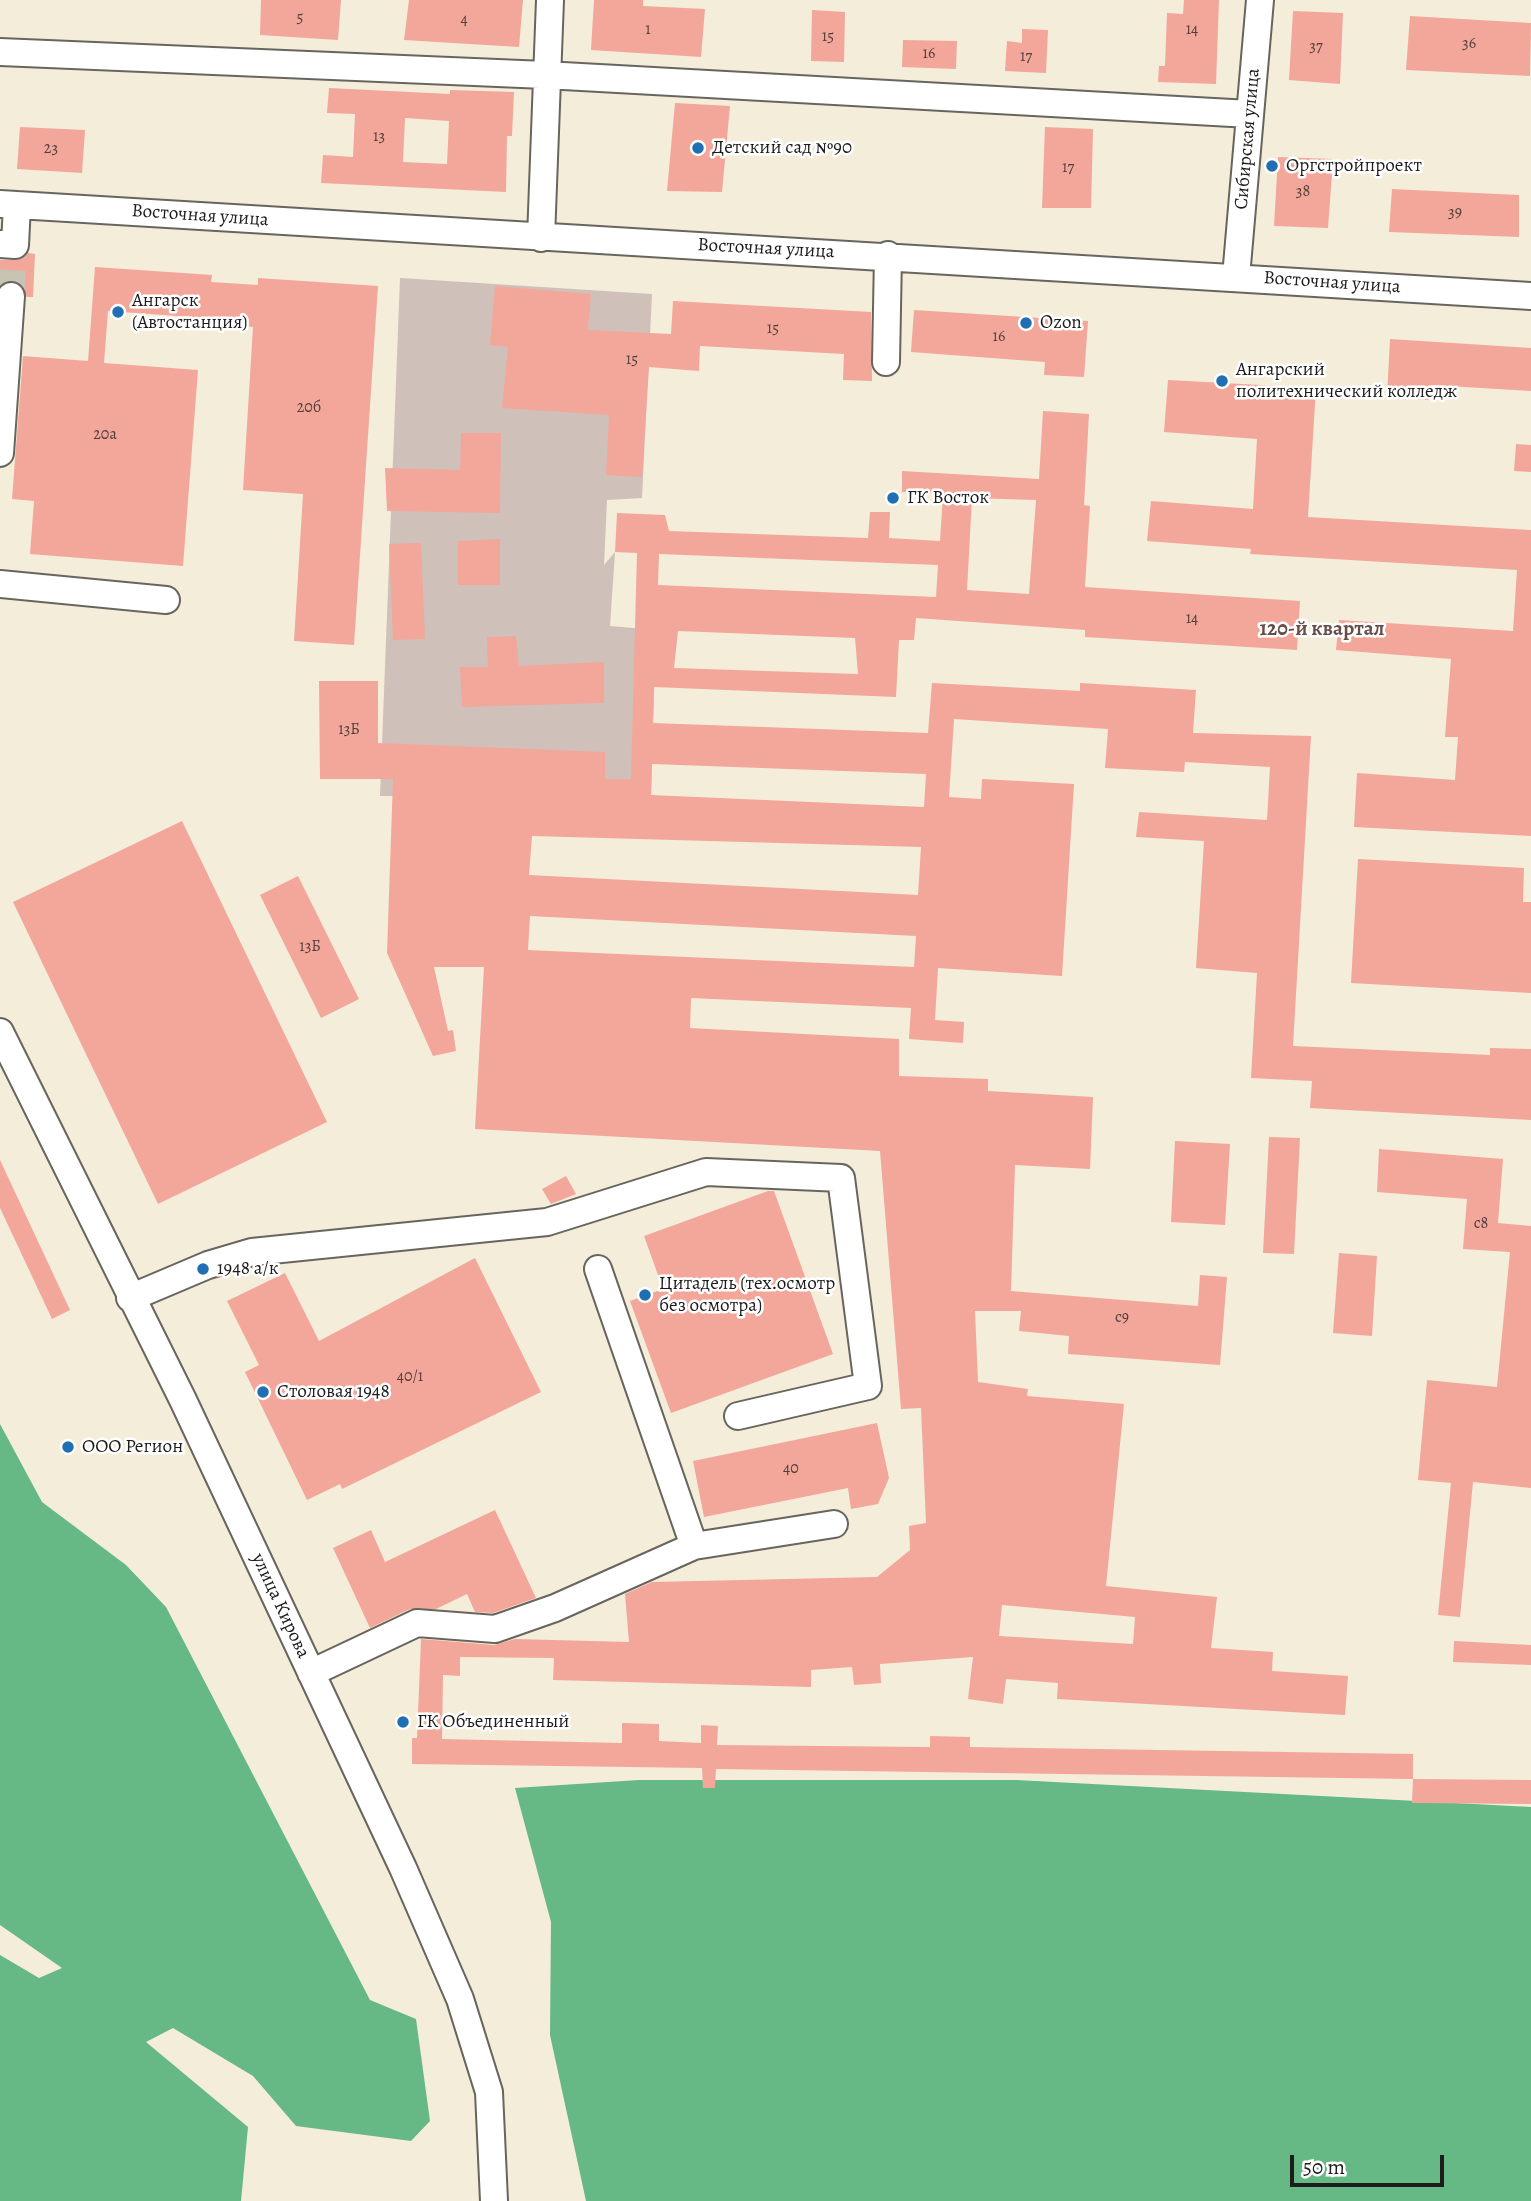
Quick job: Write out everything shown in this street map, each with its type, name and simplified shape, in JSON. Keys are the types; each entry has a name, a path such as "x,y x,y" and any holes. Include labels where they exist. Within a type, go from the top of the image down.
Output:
{"street":[{"path":"541,238 545,75 550,0"},
{"name":"Сибирская улица","path":"1236,277 1260,0"},
{"path":"0,52 545,75 1250,114"},
{"path":"8,204 10,247"},
{"name":"Восточная улица","path":"8,204 541,238 888,255 1531,296"},
{"path":"886,362 888,255"},
{"path":"0,453 11,296"},
{"path":"0,583 166,600"},
{"name":"улица Кирова","path":"0,1032 183,1401 403,1868 460,1999 489,2092 494,2201"},
{"path":"130,1298 208,1265 252,1252 547,1222 706,1172 841,1178 868,1386 738,1416"},
{"path":"598,1269 694,1546"},
{"path":"311,1674 418,1623 495,1629 555,1608 694,1546 834,1524"}],"shaded area":[{"path":"400,278 652,294 642,498 607,500 604,565 615,552 610,626 656,630 651,795 380,796"}],"green space":[{"path":"0,1424 42,1502 126,1565 166,1607 370,2000 416,2019 430,2121 411,2141 296,2126 253,2076 173,2028 146,2042 248,2127 241,2201 0,2201 0,1955 39,1978 62,1968 0,1925"},
{"path":"639,1780 1016,1780 1531,1807 1531,2201 586,2201 550,2035 551,1922 515,1788"}],"building":[{"path":"261,0 341,0 338,40 260,35"},
{"path":"409,0 523,0 519,47 404,40"},
{"path":"594,0 643,0 643,6 705,9 701,57 591,50"},
{"path":"1184,0 1219,0 1216,84 1158,82 1159,66 1165,66 1167,13 1183,14"},
{"path":"812,10 845,12 844,62 811,61"},
{"path":"1293,11 1343,13 1340,84 1289,80"},
{"path":"1410,16 1531,23 1530,76 1406,70"},
{"path":"1022,29 1048,30 1046,73 1005,71 1007,41 1022,43"},
{"path":"903,40 957,41 956,69 902,67"},
{"path":"329,88 450,94 450,90 514,92 512,136 507,136 506,192 321,183 323,155 353,157 355,114 327,113","holes":["405,118 449,121 447,164 403,162"]},
{"name":"Детский сад №90","path":"675,103 730,106 722,192 667,191"},
{"path":"20,127 85,130 82,173 17,169"},
{"path":"1045,127 1093,129 1091,208 1042,208"},
{"path":"1278,157 1333,159 1328,228 1274,226"},
{"path":"1392,189 1519,195 1519,237 1389,232"},
{"path":"28,253 35,254 33,297 27,297 19,283 11,280 0,285 0,260 21,259"},
{"path":"95,267 212,275 211,282 258,285 258,278 378,286 354,645 294,641 303,494 243,490 253,327 233,325 233,320 108,311 104,363 198,370 183,566 30,554 34,501 12,499 23,356 88,361"},
{"path":"495,286 591,294 588,330 671,334 673,301 871,312 872,381 843,380 844,354 700,346 699,371 649,367 642,477 606,475 609,415 502,408 508,347 490,345"},
{"path":"914,310 1088,321 1084,377 1044,375 1045,362 911,352"},
{"path":"1390,339 1531,348 1531,391 1431,385 1429,400 1387,397"},
{"path":"1168,380 1316,388 1308,517 1531,530 1531,836 1354,827 1357,773 1455,780 1458,737 1445,737 1451,659 1336,650 1339,620 1513,631 1517,570 1250,554 1251,549 1147,541 1151,501 1253,509 1257,439 1164,432"},
{"path":"1043,411 1089,414 1084,505 1090,506 1085,587 1300,601 1297,650 1085,637 1085,630 916,618 914,640 899,640 896,697 654,687 653,723 928,733 932,683 1080,691 1080,683 1196,690 1193,733 1311,736 1293,1046 1490,1055 1490,1048 1531,1049 1531,1120 1310,1108 1312,1081 1251,1078 1257,973 1196,968 1204,841 1136,837 1139,812 1267,820 1270,767 1185,762 1184,772 1105,768 1108,729 954,719 949,797 981,799 982,779 1074,784 1062,976 938,968 935,1020 964,1022 963,1043 909,1039 911,1008 691,998 690,1028 899,1039 899,1076 988,1079 988,1091 1093,1097 1090,1169 1015,1165 1011,1291 1198,1306 1200,1275 1227,1277 1220,1365 1068,1354 1069,1336 1019,1331 1021,1311 975,1311 978,1382 1028,1389 1027,1396 1124,1404 1106,1586 1217,1597 1211,1648 1273,1652 1272,1671 1348,1676 1345,1715 1057,1699 1058,1683 1006,1679 1003,1704 968,1699 973,1657 880,1664 881,1683 854,1685 852,1667 811,1670 811,1687 553,1680 554,1658 460,1657 460,1676 443,1675 442,1739 622,1743 622,1723 659,1724 659,1741 701,1743 701,1725 718,1726 717,1745 930,1747 930,1736 970,1737 970,1747 1413,1754 1413,1779 716,1769 715,1788 703,1788 702,1768 412,1764 412,1738 417,1738 421,1639 494,1645 515,1639 629,1642 625,1594 652,1582 877,1577 910,1550 909,1526 926,1523 921,1408 901,1409 880,1151 475,1129 484,967 434,967 448,1031 453,1030 456,1051 433,1056 387,953 393,779 320,779 319,681 378,681 378,743 605,752 605,779 631,779 637,553 615,552 617,513 665,515 669,531 868,538 870,512 890,512 889,538 940,541 943,494 902,492 902,471 1039,479","holes":["972,498 1036,500 1029,594 967,590","659,554 938,565 936,597 658,585","678,631 855,638 858,674 674,668","652,764 926,774 924,807 651,795","532,836 921,847 918,895 529,875","530,916 916,936 914,967 528,950","1002,1605 1135,1617 1133,1644 999,1636"]},
{"path":"461,433 501,433 500,513 387,511 385,468 460,470"},
{"path":"1516,444 1531,445 1531,472 1514,471"},
{"path":"500,539 500,585 458,585 458,541"},
{"path":"421,543 425,639 393,640 389,544"},
{"path":"516,636 519,666 604,662 604,703 462,707 460,667 488,667 487,637"},
{"path":"182,821 327,1122 158,1204 13,902"},
{"path":"1358,859 1524,868 1523,902 1531,902 1531,993 1351,983"},
{"path":"298,876 359,999 321,1018 260,895"},
{"path":"1269,1137 1300,1138 1294,1254 1263,1253"},
{"path":"1175,1141 1230,1144 1225,1225 1171,1222"},
{"path":"1379,1149 1503,1159 1498,1223 1531,1226 1531,1488 1473,1482 1460,1617 1438,1615 1451,1483 1418,1480 1427,1380 1497,1387 1510,1252 1463,1249 1467,1199 1377,1192"},
{"path":"0,1160 70,1310 52,1319 0,1208"},
{"path":"566,1176 576,1194 551,1204 542,1189"},
{"path":"774,1191 833,1354 671,1413 630,1301 663,1289 644,1236"},
{"path":"1339,1253 1377,1256 1372,1336 1333,1333"},
{"path":"475,1258 541,1392 342,1489 340,1484 307,1500 245,1372 259,1365 227,1301 285,1273 319,1341"},
{"path":"877,1423 889,1478 878,1504 851,1509 848,1488 704,1517 693,1461"},
{"path":"495,1510 536,1598 493,1613 475,1612 467,1594 436,1609 410,1609 370,1628 333,1548 371,1530 385,1562"},
{"path":"1454,1641 1531,1645 1531,1665 1453,1662"},
{"path":"1413,1779 1531,1780 1531,1804 1412,1803"}],"tunnel":[{"path":"11,296 14,253"}],"place":[{"name":"Детский сад №90","path":"698,148"},
{"name":"Оргстройпроект","path":"1272,166"},
{"name":"Ангарск (Автостанция)","path":"118,312"},
{"name":"Ozon","path":"1026,323"},
{"name":"Ангарский политехнический колледж","path":"1222,381"},
{"name":"ГК Восток","path":"893,498"},
{"name":"1948 а/к","path":"203,1269"},
{"name":"Цитадель (тех.осмотр без осмотра)","path":"645,1295"},
{"name":"Столовая 1948","path":"263,1392"},
{"name":"ООО Регион","path":"68,1447"},
{"name":"ГК Объединенный","path":"403,1722"}],"district":[{"name":"120-й квартал","path":"1322,630"}]}
